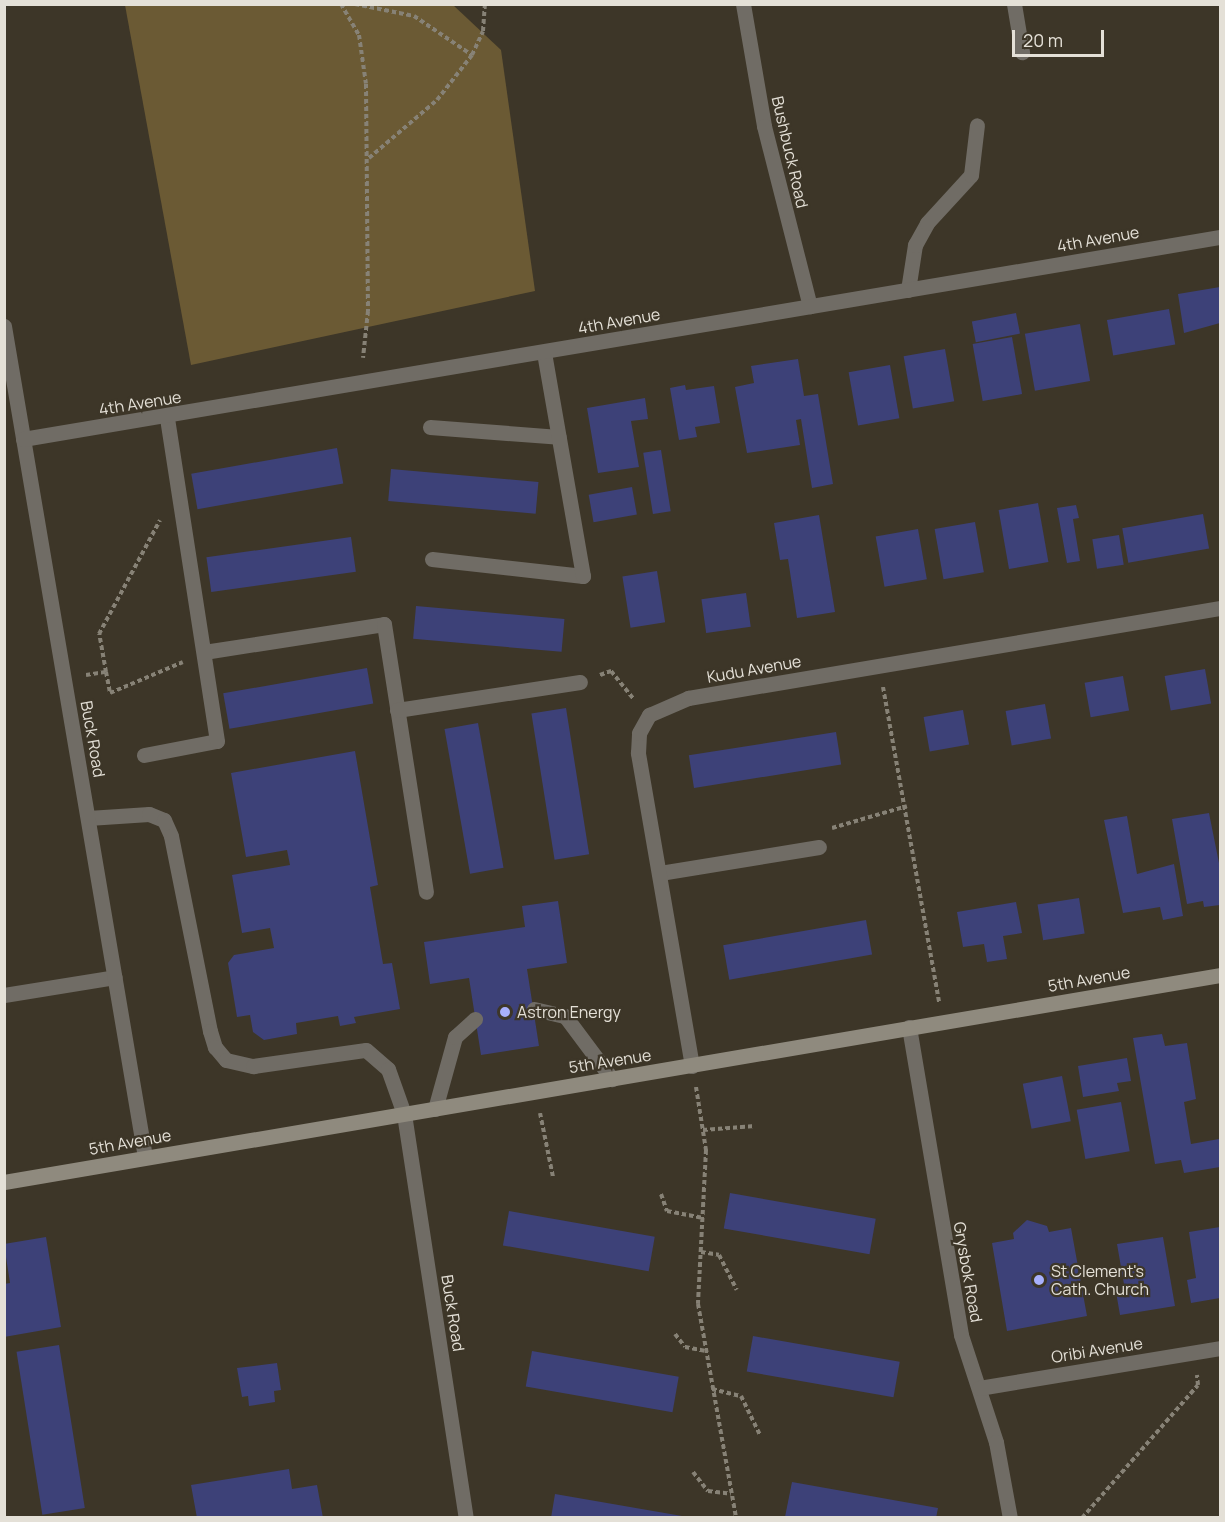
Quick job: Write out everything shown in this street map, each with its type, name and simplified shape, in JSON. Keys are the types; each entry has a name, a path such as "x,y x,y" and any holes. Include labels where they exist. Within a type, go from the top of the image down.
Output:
{"main road":[{"name":"5th Avenue","path":"4,1182 1221,975"}],"street":[{"name":"Bushbuck Road","path":"743,4 764,126 810,306"},
{"path":"1014,4 1022,52"},
{"path":"908,290 915,245 927,224 971,175 977,125"},
{"name":"4th Avenue","path":"23,440 1221,237"},
{"name":"Buck Road","path":"4,327 146,1157"},
{"path":"432,559 583,576 544,353"},
{"path":"144,755 217,741 167,417"},
{"path":"430,427 559,437"},
{"name":"Kudu Avenue","path":"649,715 688,698 1221,608"},
{"path":"204,652 384,624 426,892"},
{"path":"397,710 580,682"},
{"path":"649,715 639,734 638,753 692,1066"},
{"name":"Buck Road","path":"88,818 149,814 164,820 171,836 210,1030 215,1047 226,1060 253,1066 366,1050 388,1069 404,1114 466,1518"},
{"path":"660,873 819,847"},
{"path":"4,995 116,977"},
{"path":"534,1009 564,1016 612,1079"},
{"path":"435,1109 455,1037 476,1019"},
{"name":"Grysbok Road","path":"909,1028 961,1335 996,1442 1010,1518"},
{"name":"Oribi Avenue","path":"979,1388 1221,1348"}],"path":[{"path":"341,4 359,35 369,159 368,311 362,365"},
{"path":"355,4 414,16 472,55"},
{"path":"369,159 438,100 472,55 483,31 485,4"},
{"path":"182,513 162,517 99,634 110,693 204,652"},
{"path":"879,666 907,807 942,1022"},
{"path":"580,682 610,671 649,715"},
{"path":"64,679 106,672"},
{"path":"819,847 817,832 907,807"},
{"path":"535,1092 553,1177"},
{"path":"700,1110 703,1130 698,1304 736,1518"},
{"path":"703,1130 755,1126"},
{"path":"661,1194 668,1211 702,1218"},
{"path":"701,1252 719,1255 737,1290"},
{"path":"675,1334 685,1347 705,1351"},
{"path":"1082,1518 1198,1385 1195,1352"},
{"path":"712,1389 741,1396 760,1435"},
{"path":"693,1472 708,1491 731,1494"}],"shaded area":[{"path":"125,5 453,5 501,50 535,291 191,365"}],"building":[{"path":"1220,287 1220,323 1184,333 1178,294"},
{"path":"1169,309 1175,344 1113,355 1107,320"},
{"path":"1016,313 1020,334 976,342 972,322"},
{"path":"1080,324 1090,381 1035,391 1025,334"},
{"path":"1012,337 1022,394 983,401 973,344"},
{"path":"945,349 954,401 913,408 904,356"},
{"path":"798,359 804,396 818,394 833,484 812,488 801,419 796,420 800,445 747,453 735,387 754,383 751,366"},
{"path":"890,365 899,418 858,425 849,372"},
{"path":"685,385 686,390 714,386 720,423 695,427 697,437 679,440 670,388"},
{"path":"645,398 648,419 631,421 639,467 598,473 587,408"},
{"path":"337,448 343,483 197,509 191,474"},
{"path":"661,450 671,511 653,514 643,453"},
{"path":"391,469 538,482 536,514 388,501"},
{"path":"632,487 637,515 594,522 589,495"},
{"path":"1038,503 1048,562 1009,569 999,510"},
{"path":"1076,505 1079,518 1073,519 1080,561 1067,563 1057,508"},
{"path":"1203,514 1209,548 1128,563 1122,528"},
{"path":"819,515 835,612 797,618 788,559 780,560 774,523"},
{"path":"975,522 984,572 943,579 935,529"},
{"path":"918,529 927,579 885,587 876,536"},
{"path":"1119,535 1124,565 1097,569 1092,539"},
{"path":"351,537 356,572 211,592 206,557"},
{"path":"657,571 665,622 631,628 622,576"},
{"path":"746,593 751,627 706,633 701,599"},
{"path":"416,606 564,619 562,652 413,639"},
{"path":"367,668 373,703 229,729 223,693"},
{"path":"1205,669 1211,703 1171,711 1165,676"},
{"path":"1123,676 1129,710 1091,717 1085,683"},
{"path":"1045,704 1051,738 1012,745 1006,711"},
{"path":"566,708 589,854 555,860 531,713"},
{"path":"963,710 969,744 930,751 924,717"},
{"path":"478,723 504,868 470,874 445,729"},
{"path":"836,732 841,765 694,788 689,755"},
{"path":"355,751 378,885 370,887 383,964 392,963 400,1009 354,1017 356,1023 340,1026 338,1016 296,1023 297,1034 264,1040 253,1032 250,1015 237,1017 228,963 234,955 274,948 270,928 242,933 232,875 290,865 287,850 246,857 231,773"},
{"path":"1209,813 1220,868 1220,905 1204,907 1203,901 1187,904 1172,819"},
{"path":"1127,816 1137,874 1174,864 1183,916 1163,920 1160,907 1123,913 1104,820"},
{"path":"1079,898 1085,934 1043,940 1038,905"},
{"path":"558,901 567,963 527,969 539,1046 481,1055 469,978 430,984 424,942 525,927 522,906"},
{"path":"1016,902 1022,933 1003,936 1007,959 987,962 984,944 963,947 957,912"},
{"path":"866,920 872,954 729,980 723,945"},
{"path":"1162,1034 1165,1046 1187,1043 1196,1099 1184,1102 1191,1144 1219,1139 1220,1167 1184,1173 1181,1160 1155,1164 1133,1038"},
{"path":"1127,1058 1131,1081 1117,1083 1119,1091 1083,1097 1078,1066"},
{"path":"1062,1076 1071,1121 1032,1129 1023,1084"},
{"path":"1121,1102 1130,1151 1085,1159 1077,1110"},
{"path":"730,1193 876,1219 870,1254 724,1228"},
{"path":"509,1211 655,1237 649,1271 503,1245"},
{"name":"St Clement's Cath. Church","path":"1027,1220 1047,1226 1049,1232 1071,1228 1087,1316 1007,1331 992,1243 1014,1239 1013,1233"},
{"path":"1220,1227 1220,1298 1191,1303 1187,1280 1196,1278 1189,1232"},
{"path":"46,1237 61,1327 4,1337 4,1284 10,1283 4,1244"},
{"path":"1163,1237 1175,1306 1120,1315 1116,1292 1125,1290 1117,1244"},
{"path":"753,1336 900,1362 893,1397 747,1371"},
{"path":"59,1345 85,1508 42,1515 17,1352"},
{"path":"532,1351 679,1377 672,1412 526,1386"},
{"path":"277,1363 281,1390 274,1391 275,1402 249,1406 248,1396 242,1397 237,1368"},
{"path":"289,1469 292,1489 317,1485 323,1518 197,1518 191,1485"},
{"path":"792,1482 938,1508 936,1518 785,1517"},
{"path":"555,1494 682,1516 682,1518 551,1518"}],"place":[{"name":"Astron Energy","path":"505,1012"},
{"name":"St Clement's Cath. Church","path":"1039,1280"}]}
